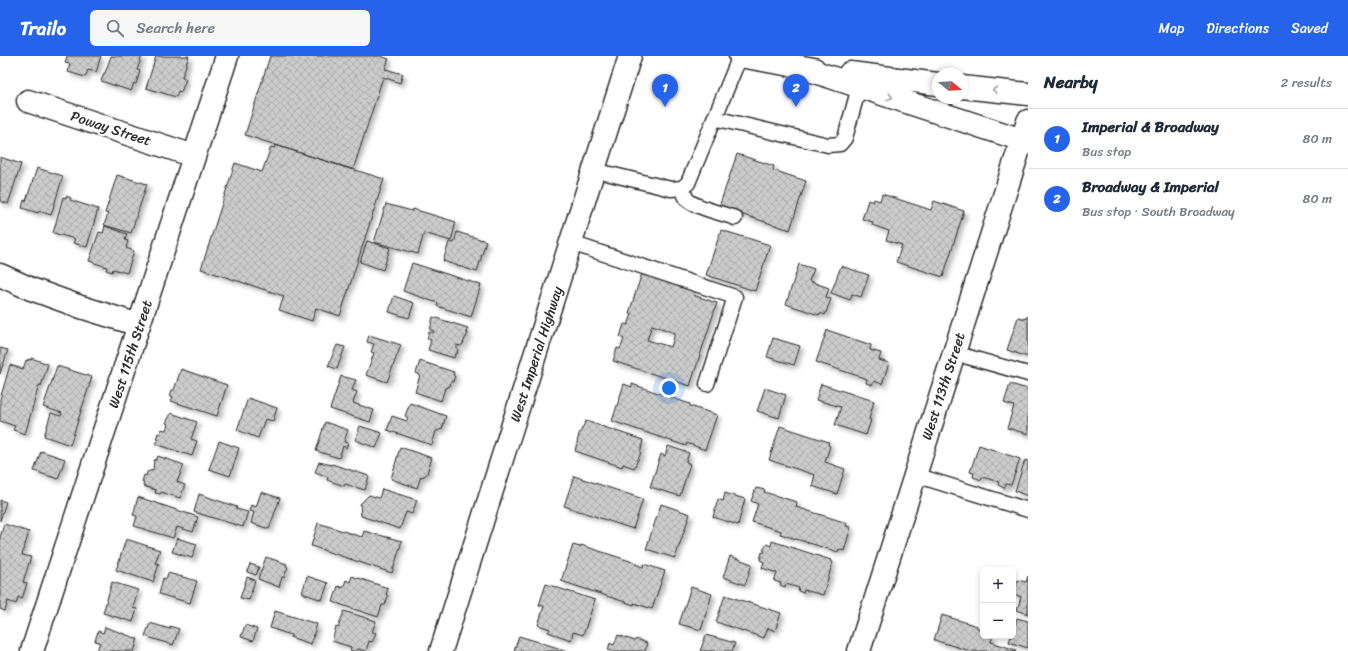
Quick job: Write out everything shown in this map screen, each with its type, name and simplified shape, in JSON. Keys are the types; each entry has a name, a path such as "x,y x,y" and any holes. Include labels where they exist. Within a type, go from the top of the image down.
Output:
{"street":[{"name":"West 115th Street","path":"32,651 227,56"},
{"name":"West Imperial Highway","path":"441,651 630,56"},
{"path":"740,56 800,67 861,81 1026,135"},
{"path":"861,81 932,84"},
{"path":"968,88 1028,94"},
{"name":"Poway Street","path":"28,101 194,156"},
{"name":"West 113th Street","path":"859,651 954,353 1026,135"},
{"path":"0,275 31,289 81,308 139,325"}],"lane":[{"path":"594,170 671,189 682,188 688,183 740,56"},
{"path":"714,118 828,145 840,144 846,138 861,81"},
{"path":"682,188 686,198 690,202 735,218"},
{"path":"571,243 735,297 707,384"},
{"path":"954,353 1028,374"},
{"path":"915,475 1028,510"}],"building":[{"path":"67,56 101,56 96,72 88,70 85,77 68,72 70,64 65,63"},
{"path":"111,56 142,56 137,70 140,71 136,84 134,83 131,91 101,81"},
{"path":"156,56 189,56 182,77 186,79 181,92 178,91 176,97 146,88"},
{"path":"270,56 380,56 389,59 385,69 403,74 400,83 383,77 353,170 245,135"},
{"path":"275,145 384,179 340,316 316,308 312,321 279,310 284,296 201,269 235,163 262,172 271,147 274,148"},
{"path":"737,154 774,166 773,170 806,181 790,230 719,207"},
{"path":"0,157 21,164 8,204 0,201"},
{"path":"37,168 63,176 51,215 22,208 24,200 26,201"},
{"path":"117,175 147,184 131,233 104,225 108,214 105,213"},
{"path":"882,194 931,210 934,201 964,211 943,277 896,262 902,245 886,240 889,231 872,225 873,222 862,219 868,200 873,202 874,199 880,201"},
{"path":"66,196 71,198 70,200 98,209 87,247 73,243 75,239 53,233 63,197 66,198"},
{"path":"386,204 412,211 413,209 456,222 451,241 424,233 418,254 374,242"},
{"path":"105,226 127,234 125,240 128,241 126,248 134,251 127,273 113,269 112,272 106,270 107,267 89,261 99,232 103,233"},
{"path":"721,230 770,245 755,291 706,275"},
{"path":"457,232 486,241 477,272 443,261 449,242 454,243"},
{"path":"367,241 390,248 383,270 360,262"},
{"path":"412,263 481,285 471,317 437,306 438,303 403,291"},
{"path":"799,264 814,269 809,281 829,288 826,297 831,299 825,315 820,313 819,315 786,304"},
{"path":"841,266 869,275 861,297 852,294 850,300 831,293"},
{"path":"642,273 678,283 677,285 695,291 693,295 717,303 690,386 613,361 617,348 620,349 624,339 620,337 624,324 628,325 632,314 629,313","holes":["652,325 675,333 671,347 647,340"]},
{"path":"394,296 414,303 409,318 389,312"},
{"path":"433,317 468,328 466,332 468,333 463,344 460,346 457,345 458,350 454,358 428,350 431,340 427,339 429,332 433,333 434,331 430,330"},
{"path":"1018,317 1026,319 1026,317 1028,317 1028,357 1007,350"},
{"path":"827,330 871,345 870,350 881,353 879,360 889,363 882,384 874,381 872,385 866,383 867,379 816,362"},
{"path":"369,335 401,345 387,382 366,375 374,353 371,352 374,344 367,342"},
{"path":"773,338 800,346 794,365 767,357"},
{"path":"337,345 345,347 337,369 328,366"},
{"path":"0,348 8,350 0,374"},
{"path":"31,358 48,364 41,386 39,385 25,434 13,430 15,426 0,421 0,399 10,365 23,369 26,360 31,360"},
{"path":"420,361 454,372 453,375 455,376 453,382 451,381 450,386 445,388 441,401 415,392 420,375 416,373"},
{"path":"57,366 92,377 70,445 44,436 51,413 61,416 62,413 43,407"},
{"path":"181,369 227,385 217,416 171,401 173,397 170,396 172,390 174,390"},
{"path":"341,376 356,380 352,390 357,392 353,403 374,410 370,422 330,409"},
{"path":"624,384 632,387 632,384 717,415 705,450 687,443 686,446 612,421"},
{"path":"821,384 874,401 869,419 871,420 866,435 835,425 841,407 816,400"},
{"path":"1010,384 1028,389 1028,434 1007,428 1014,406 1004,403"},
{"path":"765,388 786,395 779,418 757,411"},
{"path":"248,398 277,408 273,421 265,419 258,438 237,430"},
{"path":"410,403 446,416 442,429 436,431 432,445 387,430 392,416 407,421 408,418 405,416"},
{"path":"171,413 197,422 191,439 197,441 192,456 156,444 158,440 156,439 158,433 160,434 161,429 166,430 168,424 166,423"},
{"path":"586,421 643,440 640,455 634,468 623,464 622,467 575,451 579,434"},
{"path":"325,422 348,430 344,442 348,443 346,448 343,446 339,458 316,451"},
{"path":"360,426 382,433 376,448 355,440"},
{"path":"780,426 829,442 828,445 830,446 825,462 845,469 837,494 812,486 815,475 769,460"},
{"path":"219,441 239,448 230,476 209,469"},
{"path":"979,445 1020,459 1011,485 1006,484 1004,488 998,485 999,482 982,477 981,480 973,477 974,473 970,472"},
{"path":"668,446 689,453 686,462 690,464 680,496 650,487 661,454 665,456"},
{"path":"400,447 432,458 427,474 422,477 421,476 417,488 391,479"},
{"path":"41,451 65,459 58,479 34,471"},
{"path":"158,456 184,465 177,482 185,485 180,498 161,492 160,494 155,493 156,490 143,486 144,482 142,482 144,475 146,476 147,472 153,470 154,460 156,460"},
{"path":"1025,460 1028,461 1028,496 1015,491"},
{"path":"319,462 332,464 369,476 365,490 345,484 344,486 327,480 328,477 315,472"},
{"path":"574,476 643,499 633,529 564,506"},
{"path":"756,488 765,490 764,492 797,502 796,507 847,523 846,526 851,527 844,551 839,549 838,552 780,534 781,531 752,522 758,504 751,501"},
{"path":"382,489 417,500 412,514 406,512 400,529 361,516 360,504 369,495 379,498"},
{"path":"261,492 280,498 269,529 251,523 254,512 249,511 251,505 256,507"},
{"path":"725,493 745,499 738,525 713,517 718,499 723,501"},
{"path":"199,494 237,507 236,509 248,512 243,527 194,512"},
{"path":"138,497 198,517 193,532 177,527 173,538 134,526 137,516 133,515"},
{"path":"0,500 6,502 0,521"},
{"path":"661,504 690,514 675,558 646,549"},
{"path":"318,523 362,537 364,531 402,541 392,573 311,546"},
{"path":"4,524 29,532 22,555 31,557 23,582 27,583 22,599 18,597 16,604 8,601 5,611 0,609 0,537"},
{"path":"177,538 197,544 192,558 172,552"},
{"path":"126,539 160,550 155,563 159,564 153,582 116,570"},
{"path":"772,541 831,560 830,561 833,562 823,595 804,590 803,593 798,591 799,588 786,584 785,587 780,585 781,583 774,581 777,573 762,568 764,562 760,560 762,552 764,553 765,551 763,550 767,544 771,546"},
{"path":"573,545 580,547 581,545 636,563 635,564 643,567 644,564 665,571 652,609 634,603 634,605 561,581"},
{"path":"730,556 752,564 745,585 723,577"},
{"path":"266,557 287,564 286,566 288,567 284,577 282,577 279,587 258,579"},
{"path":"250,564 259,567 256,575 247,572"},
{"path":"168,573 197,581 190,603 159,594 163,578 166,579"},
{"path":"307,576 328,583 322,600 302,593"},
{"path":"352,576 388,588 386,595 388,596 385,605 382,605 378,617 333,602 338,586 343,588 346,580 350,582"},
{"path":"1028,576 1028,614 1017,610 1021,597 1016,595 1016,586 1018,580 1026,582"},
{"path":"247,577 255,580 249,600 240,598"},
{"path":"112,582 138,590 133,608 137,609 133,622 103,613"},
{"path":"546,584 595,600 583,635 573,632 571,640 548,632 550,629 538,625 544,606 539,605"},
{"path":"691,587 712,594 701,630 679,624"},
{"path":"725,595 781,613 775,631 768,628 764,638 716,622"},
{"path":"275,611 317,624 311,644 270,628"},
{"path":"344,611 376,621 372,632 376,633 372,642 369,641 366,651 357,649 357,651 352,651 350,650 351,647 332,641 336,627 338,628"},
{"path":"942,615 977,626 977,628 980,629 980,639 992,639 991,642 1016,650 970,651 934,640"},
{"path":"1017,618 1028,621 1028,648 1009,642 1010,639 1016,639"},
{"path":"150,623 170,629 170,626 179,629 173,645 145,636"},
{"path":"245,625 257,629 253,641 241,637"},
{"path":"105,627 138,639 134,651 97,651 100,642 95,641 98,631 103,633"},
{"path":"618,635 635,641 636,639 647,643 645,651 608,650 610,643 614,645"},
{"path":"706,635 735,643 732,651 700,651"},
{"path":"519,636 568,651 514,651"}],"place":[{"name":"Imperial & Broadway","path":"665,107"},
{"name":"Broadway & Imperial","path":"796,107"}]}
